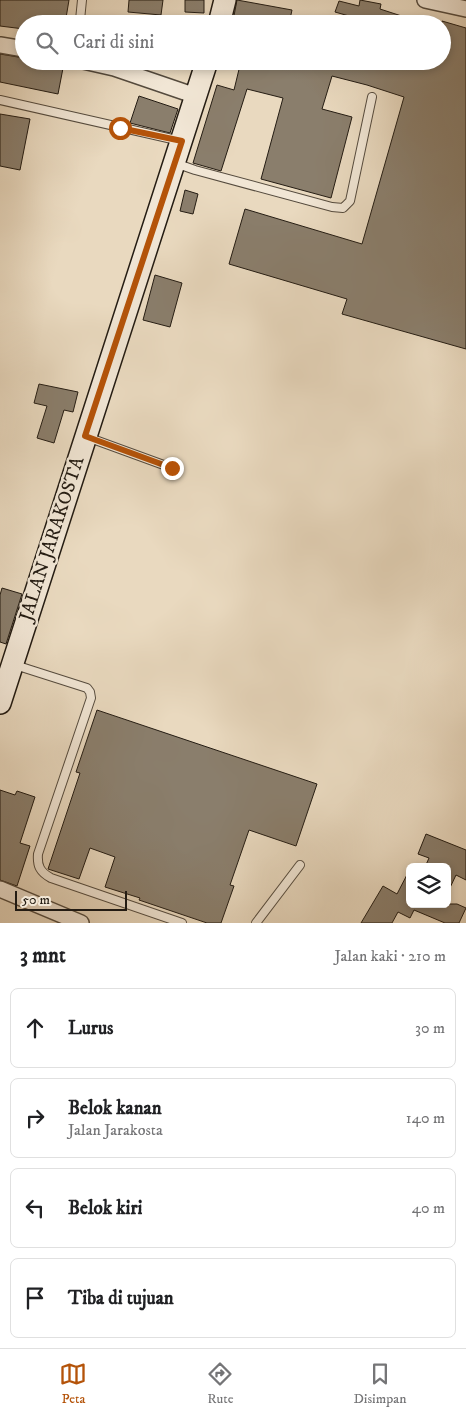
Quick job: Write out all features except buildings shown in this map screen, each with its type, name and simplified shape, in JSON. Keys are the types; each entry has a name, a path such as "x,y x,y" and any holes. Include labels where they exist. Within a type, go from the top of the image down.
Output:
{"street":[{"path":"221,15 225,0"},
{"path":"425,0 466,10"},
{"path":"0,45 15,48"},
{"path":"118,70 196,96"},
{"name":"JALAN JARAKOSTA","path":"2,692 204,70"},
{"path":"0,889 81,923"}],"lane":[{"path":"80,15 82,0"},
{"path":"174,163 332,207 343,208 350,201 372,97"},
{"path":"0,100 182,141"},
{"path":"85,436 172,468"},
{"path":"12,664 87,688 91,698 38,854 37,864 44,874 51,878 182,923"},
{"path":"256,923 300,865"}],"route":[{"path":"120,128 182,141 85,436 172,468"}]}
